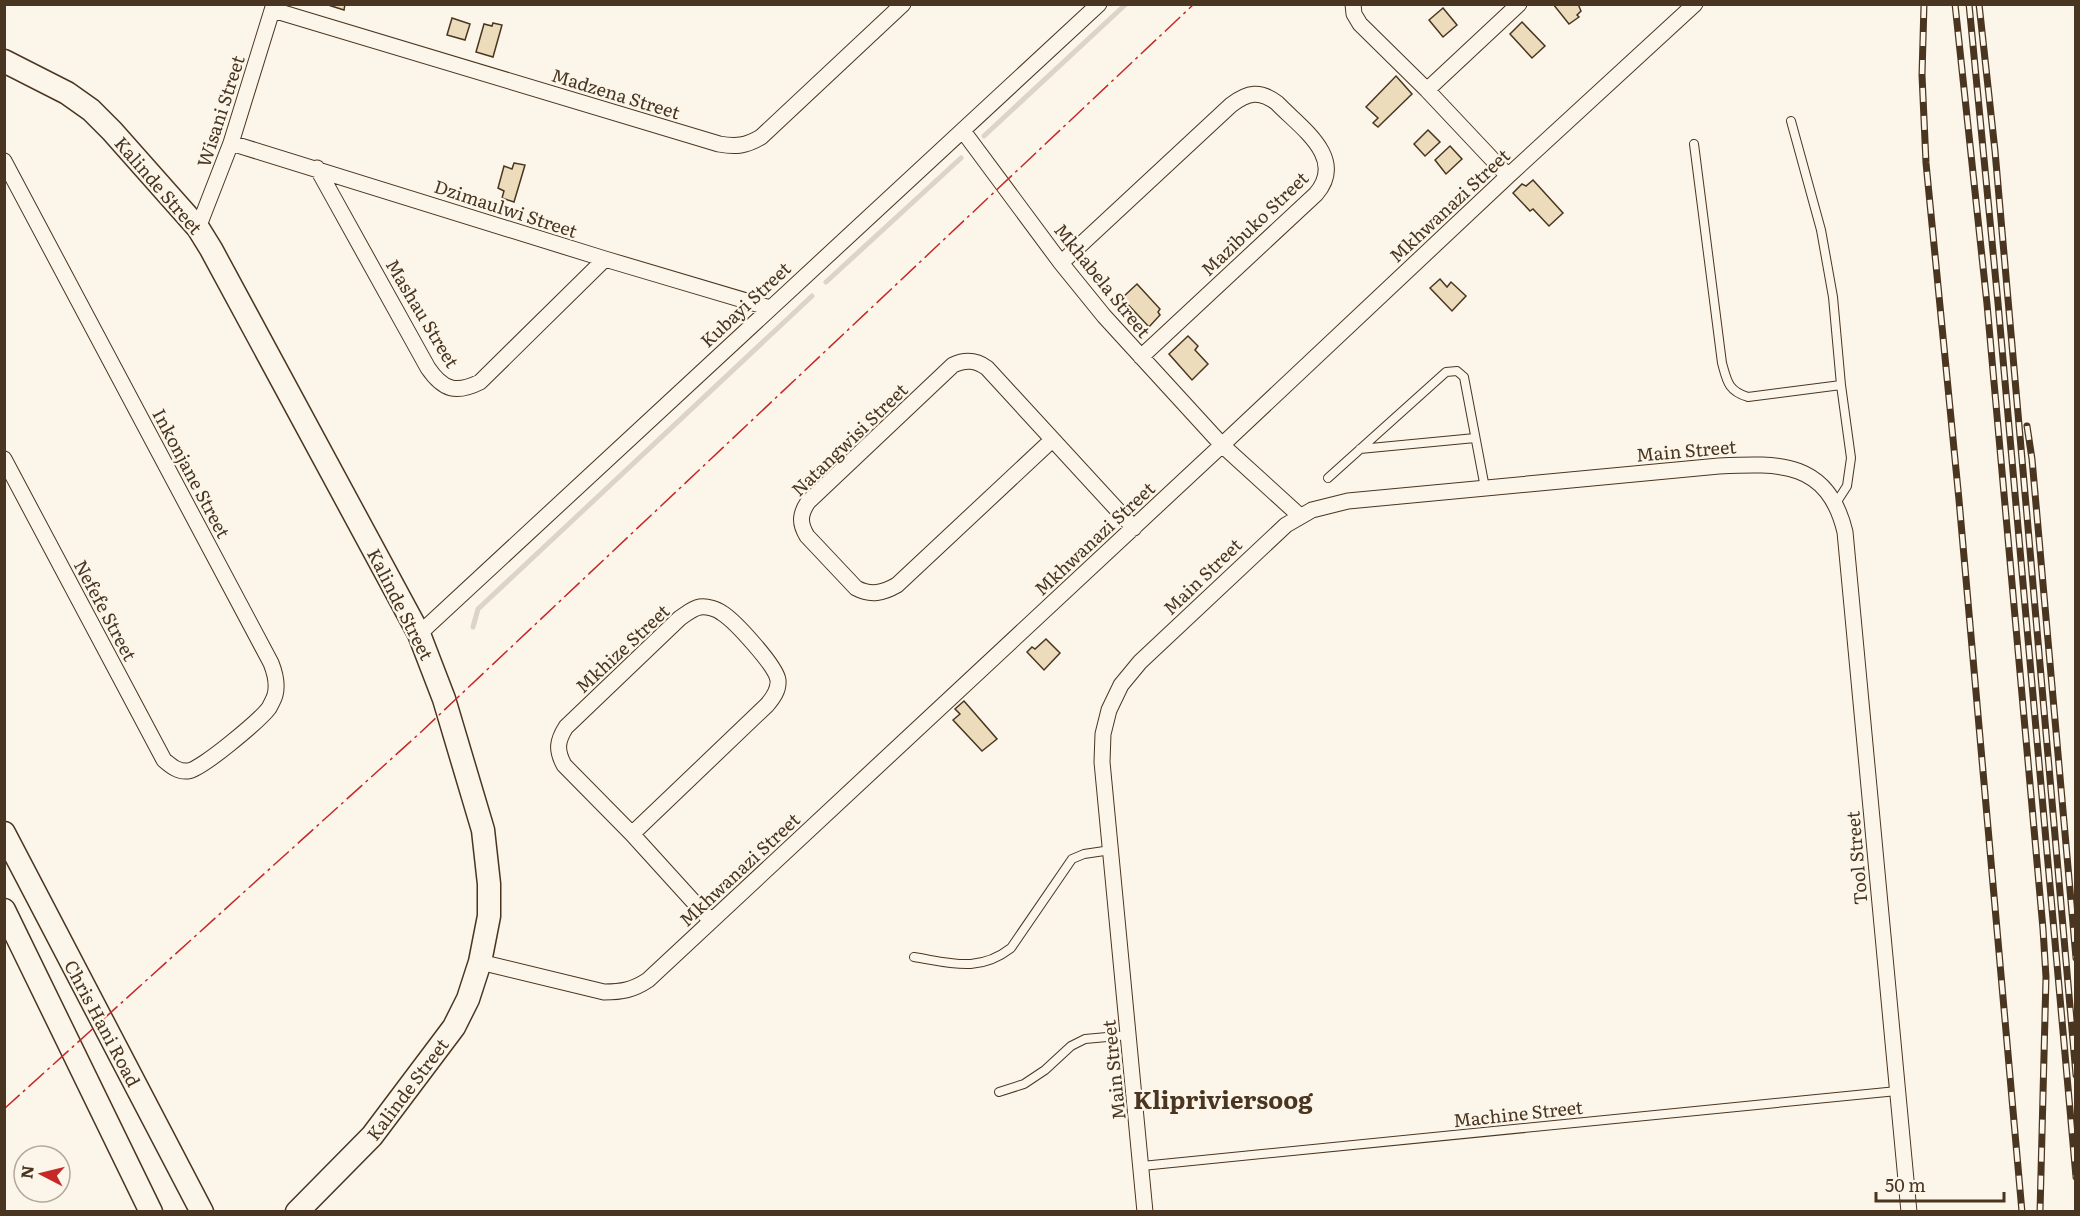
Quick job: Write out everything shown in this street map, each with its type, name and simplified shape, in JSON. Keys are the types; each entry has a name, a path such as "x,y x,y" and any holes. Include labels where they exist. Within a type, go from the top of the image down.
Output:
{"street":[{"name":"Madzena Street","path":"274,7 735,147 749,144 761,137 903,4"},
{"name":"Kubayi Street","path":"419,633 1099,4"},
{"path":"1353,4 1354,14 1360,24 1427,90 1508,176"},
{"path":"1427,90 1519,4"},
{"name":"Mkhwanazi Street","path":"480,962 590,990 621,992 636,988 648,980 1695,4"},
{"name":"Wisani Street","path":"198,228 231,143 274,7"},
{"name":"Kalinde Street","path":"4,61 67,93 90,110 112,131 198,228 224,270 419,633 444,699 483,830 489,884 489,916 480,962 468,999 454,1028 372,1136 297,1212"},
{"name":"Mazibuko Street","path":"1061,263 1231,105 1246,95 1261,93 1269,97 1321,149 1327,162 1328,173 1324,184 1316,194 1141,357"},
{"name":"Mkhabela Street","path":"963,131 1061,263 1141,357 1222,445 1300,516"},
{"name":"Dzimaulwi Street","path":"231,143 317,168 605,260 770,308"},
{"name":"Inkonjane Street","path":"4,160 275,674 276,687 269,707 206,763 190,771 180,771"},
{"name":"Mashau Street","path":"317,168 428,368 445,386 459,389 480,382 605,260"},
{"name":"Natangwisi Street","path":"1052,440 897,585 885,592 865,593 856,588 802,528 801,519 808,502 953,365 961,361 974,361 987,368 1134,528"},
{"name":"Nefefe Street","path":"4,459 157,748 172,767 180,771"},
{"name":"Main Street","path":"1145,1212 1102,762 1103,734 1109,710 1121,685 1140,663 1286,525 1320,507 1348,501 1755,464 1780,466 1802,473 1821,484 1836,503"},
{"name":"Tool Street","path":"1836,503 1848,551 1909,1212"},
{"name":"Mkhize Street","path":"632,834 767,705 777,690 778,680 771,663 730,619 712,608 700,607 680,618 566,727 557,745 564,765 632,834 711,921"},
{"name":"Chris Hani Road","path":"4,834 202,1212"},
{"name":"Chris Hani Road","path":"4,910 151,1212"}],"lane":[{"path":"1791,121 1821,230 1833,297 1841,385 1851,458 1847,486 1836,503"},
{"path":"1694,144 1722,363 1727,382 1736,393 1748,397 1841,385"},
{"path":"1328,478 1446,372 1456,371 1464,377 1485,488"},
{"path":"1359,449 1475,438"},
{"path":"915,957 976,965 1000,957 1011,948 1072,859 1084,854 1111,850"},
{"path":"999,1092 1024,1084 1071,1046 1084,1040 1129,1035"},
{"name":"Machine Street","path":"1142,1166 1897,1091"}],"building":[{"path":"325,4 345,4 344,10"},
{"path":"1553,4 1578,4 1581,11 1577,15 1579,17 1569,24"},
{"path":"1443,8 1457,25 1443,37 1429,20"},
{"path":"452,18 470,24 465,40 447,35"},
{"path":"1522,22 1545,46 1532,58 1510,34"},
{"path":"493,23 502,25 493,57 476,52 484,24 492,26"},
{"path":"1396,76 1412,94 1378,127 1373,123 1378,118 1366,107"},
{"path":"1428,130 1440,142 1425,156 1414,144"},
{"path":"1450,146 1462,159 1446,174 1435,160"},
{"path":"514,163 525,165 514,202 502,198 504,191 498,188 504,166 512,169"},
{"path":"1533,180 1563,213 1549,226 1513,193 1522,184 1526,186"},
{"path":"1440,279 1447,287 1451,282 1466,296 1452,311 1430,288"},
{"path":"1137,284 1160,309 1158,312 1160,315 1149,327 1122,298"},
{"path":"1188,336 1198,346 1195,350 1208,364 1192,380 1169,354"},
{"path":"1046,639 1060,653 1044,670 1027,652 1032,647 1035,649"},
{"path":"964,701 997,739 982,751 953,720 960,714 955,709"}],"waterway":[{"path":"984,136 1126,4"},
{"path":"826,282 961,158"},
{"path":"473,627 478,609 812,296"}],"railway":[{"path":"1924,4 1922,75 1926,163 1959,500 2022,1212"},
{"path":"1955,4 1987,304 2043,929 2046,977 2040,1212"},
{"path":"1969,4 2076,1177"},
{"path":"1979,4 1995,151 2076,1075"},
{"path":"2027,426 2032,459 2076,958"}],"power":[{"path":"4,1109 421,732 1194,4"}],"district":[{"name":"Klipriviersoog","path":"1223,1098"}]}
